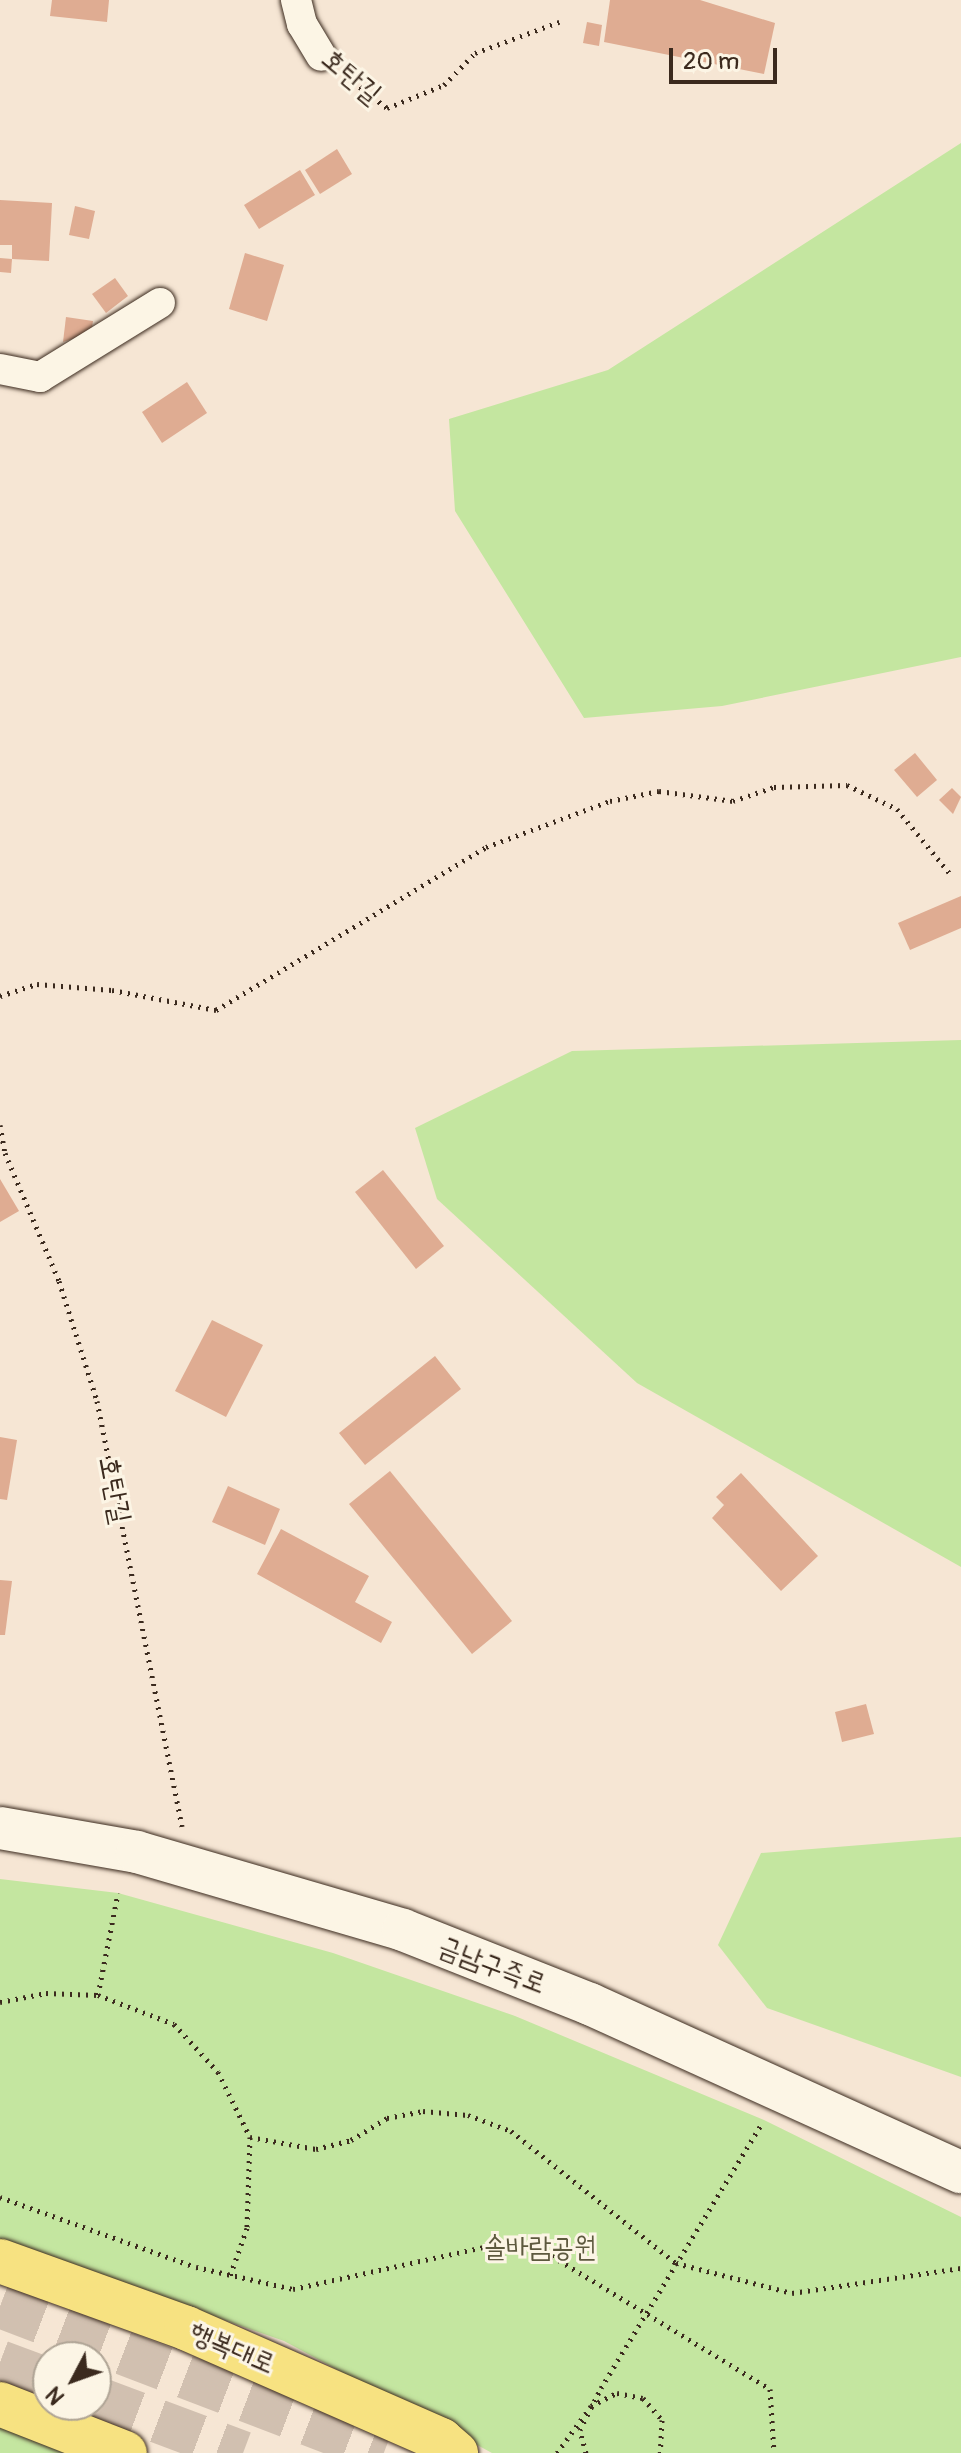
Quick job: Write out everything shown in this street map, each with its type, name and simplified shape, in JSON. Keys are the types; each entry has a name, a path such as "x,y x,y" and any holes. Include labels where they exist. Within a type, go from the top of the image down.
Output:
{"highway":[{"name":"행복대로","path":"0,2261 186,2328 441,2440 456,2453"},
{"path":"0,2404 125,2453"}],"main road":[{"name":"금남구즉로","path":"0,1828 137,1852 403,1930 547,1987 961,2172"}],"street":[{"name":"호탄길","path":"296,0 302,24 321,56"},
{"path":"0,369 40,377 160,303"}],"path":[{"name":"호탄길","path":"321,56 387,108 444,85 475,53 559,22"},
{"path":"0,996 37,984 112,990 216,1010 486,847 610,801 659,791 733,801 774,787 847,785 897,809 951,875"},
{"name":"호탄길","path":"0,1125 5,1153 59,1281 97,1401 189,1867"},
{"path":"98,1995 118,1893"},
{"path":"0,2002 46,1993 98,1995 174,2024 218,2072 250,2137 247,2228 230,2276"},
{"path":"250,2137 316,2149 351,2140 387,2118 423,2111 468,2115 511,2131 676,2263 792,2293 961,2268"},
{"path":"586,2453 580,2430 676,2263 764,2120"},
{"path":"0,2197 230,2276 293,2289 498,2244 552,2256 650,2312 770,2389 774,2453"},
{"path":"557,2453 591,2406 617,2393 643,2398 662,2420 660,2453"}],"green space":[{"path":"961,143 961,657 722,706 584,718 455,511 449,419 608,370"},
{"path":"961,1040 961,1567 637,1383 437,1199 415,1128 572,1051"},
{"path":"961,1837 961,2077 767,2008 718,1945 761,1853"},
{"name":"솔바람공원","path":"0,1879 118,1893 333,1953 515,2016 764,2120 961,2217 961,2453 492,2453 284,2341 0,2241"},
{"path":"0,2417 94,2453 0,2453"}],"building":[{"path":"52,0 109,0 107,22 50,16"},
{"path":"610,0 700,0 775,23 764,74 604,42"},
{"path":"587,22 602,25 599,46 583,43"},
{"path":"337,149 352,174 320,194 305,170"},
{"path":"300,170 315,195 259,229 244,205"},
{"path":"0,200 52,203 49,261 12,259 12,245 0,245"},
{"path":"75,206 95,211 89,239 69,235"},
{"path":"245,253 284,265 267,321 229,309"},
{"path":"0,258 12,259 11,273 0,272"},
{"path":"115,278 128,296 106,313 92,294"},
{"path":"66,317 93,321 91,333 63,342"},
{"path":"187,382 207,413 162,443 142,412"},
{"path":"915,753 937,780 917,797 894,770"},
{"path":"952,788 961,797 953,814 939,800"},
{"path":"961,896 961,928 910,950 898,923"},
{"path":"383,1170 444,1246 416,1269 355,1192"},
{"path":"0,1179 19,1211 0,1222"},
{"path":"212,1320 263,1345 226,1417 175,1391"},
{"path":"435,1356 461,1389 365,1465 339,1433"},
{"path":"0,1437 17,1440 7,1500 0,1499"},
{"path":"390,1471 512,1621 472,1654 349,1504"},
{"path":"741,1473 818,1556 781,1591 712,1518 724,1505 716,1497"},
{"path":"228,1486 280,1509 265,1545 212,1522"},
{"path":"281,1529 369,1576 355,1602 392,1622 381,1643 257,1574"},
{"path":"0,1580 12,1581 5,1635 0,1635"},
{"path":"866,1704 874,1734 842,1742 835,1712"}],"tunnel":[{"path":"0,2306 384,2453"},
{"path":"0,2362 32,2374"},
{"path":"112,2404 243,2453"}]}
